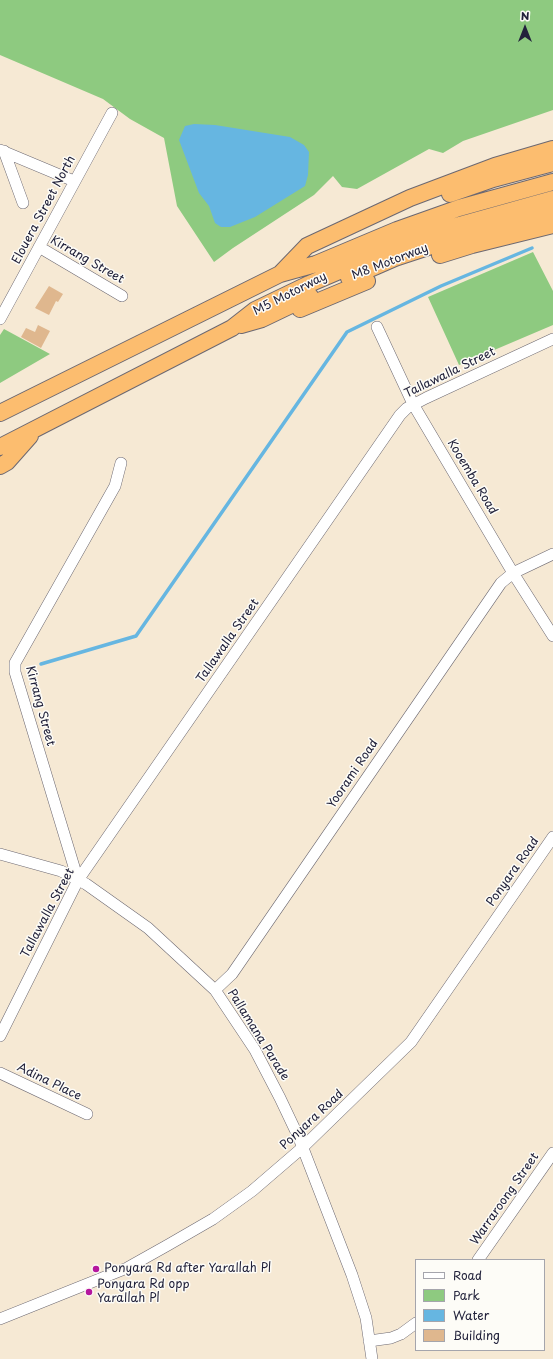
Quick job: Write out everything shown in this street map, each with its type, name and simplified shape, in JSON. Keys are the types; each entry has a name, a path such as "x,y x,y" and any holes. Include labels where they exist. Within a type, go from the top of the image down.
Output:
{"highway":[{"path":"280,274 307,246 397,204 495,166 553,149"},
{"path":"280,274 310,253 397,214 493,179 553,163"},
{"name":"M5 Motorway","path":"0,413 280,274 316,264 397,230 459,208 553,182"},
{"name":"M5 Motorway","path":"0,447 232,328 255,310 366,259 449,228 553,199"},
{"name":"M8 Motorway","path":"232,328 262,319 395,258 480,230 553,212"},
{"path":"232,328 266,326 313,303 399,269 472,245 553,225"},
{"path":"0,466 7,462 35,430"}],"street":[{"name":"Elouera Street North","path":"0,319 112,113"},
{"path":"2,150 74,181"},
{"path":"2,150 23,203"},
{"name":"Kirrang Street","path":"39,247 122,296"},
{"name":"Kooemba Road","path":"377,327 413,404 513,573 553,636"},
{"name":"Tallawalla Street","path":"0,1036 78,880 400,415 413,404 553,339"},
{"name":"Kirrang Street","path":"78,880 15,672 15,663 115,486 121,463"},
{"name":"Yoorami Road","path":"215,990 232,974 500,583 513,573 553,554"},
{"name":"Ponyara Road","path":"0,1319 127,1268 168,1246 213,1219 252,1191 302,1148 411,1042 553,837"},
{"name":"Pallamana Parade","path":"0,854 61,871 109,899 148,928 215,990 255,1050 280,1098 302,1148 352,1275 366,1318 372,1359"},
{"name":"Adina Place","path":"0,1073 87,1114"},
{"name":"Warraroong Street","path":"479,1259 553,1153"},
{"path":"370,1341 390,1338 401,1334 415,1324"}],"green space":[{"path":"0,0 553,0 553,110 463,141 443,153 429,149 357,189 342,187 333,176 314,195 214,262 177,206 164,138 130,119 103,99 0,55"},
{"path":"533,252 553,291 553,325 459,365 428,297"},
{"path":"4,329 50,354 0,383 0,335"}],"water":[{"path":"194,124 215,125 290,137 304,145 309,152 308,175 305,186 255,217 230,227 221,227 215,223 209,206 199,193 179,140 185,126"}],"building":[{"path":"49,286 63,294 58,302 56,301 49,315 35,308"},
{"path":"38,325 50,331 41,348 21,337 26,328 35,332"}],"waterway":[{"path":"41,664 136,636 347,332 441,286 532,248"}],"place":[{"name":"Ponyara Rd after Yarallah Pl","path":"96,1269"},
{"name":"Ponyara Rd opp Yarallah Pl","path":"89,1292"}]}
